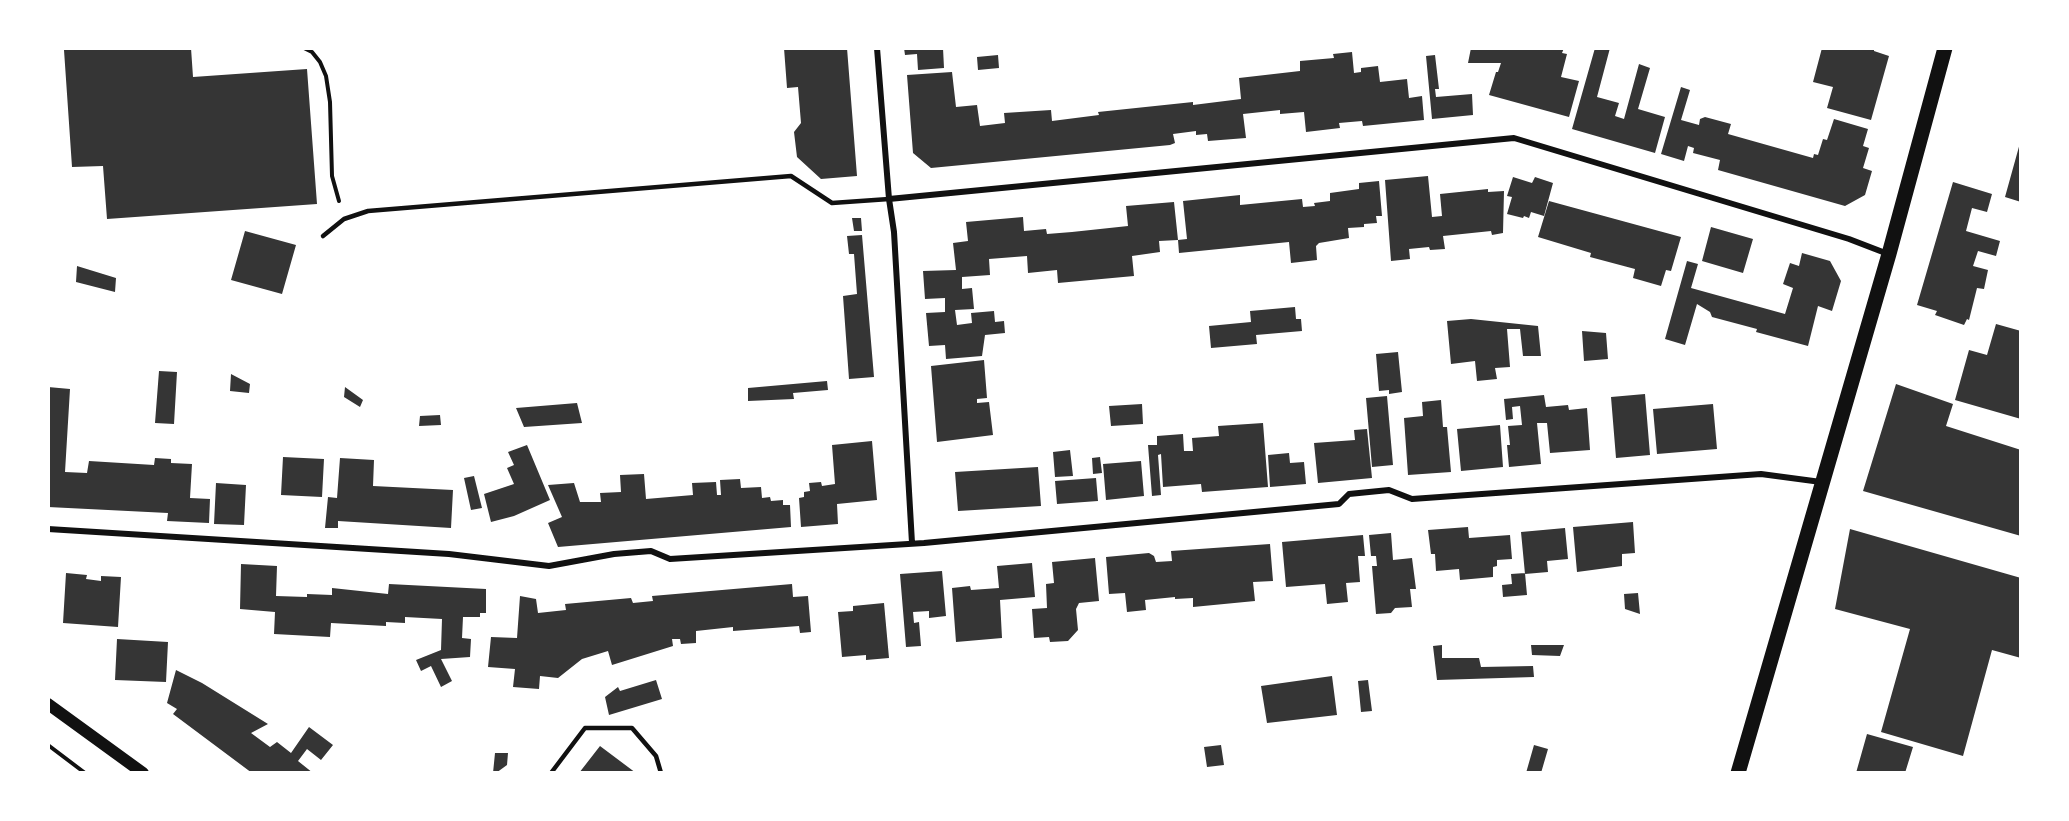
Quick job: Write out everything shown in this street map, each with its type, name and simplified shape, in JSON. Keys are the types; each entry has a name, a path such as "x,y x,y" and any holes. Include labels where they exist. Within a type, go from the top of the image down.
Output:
{"main road":[{"path":"1738,773 1945,48"},
{"path":"48,704 143,773"}],"street":[{"path":"877,48 894,232 912,543"},
{"path":"890,199 1514,138 1849,239 1888,254"},
{"path":"48,530 449,554 549,566 614,554 651,551 670,559 912,543 1338,504 1348,494 1389,490 1412,499 1761,474 1821,482"}],"lane":[{"path":"323,237 344,219 368,212 791,176 832,203 890,199"},
{"path":"550,773 585,728 632,728 656,756 662,773"}],"path":[{"path":"304,48 312,52 320,62 326,76 330,102 332,176 344,219"},
{"path":"48,746 85,773"}],"building":[{"path":"191,48 193,77 307,69 317,204 107,219 103,166 72,167 64,50"},
{"path":"784,48 847,48 857,176 821,179 797,157 794,132 801,123 798,87 787,88"},
{"path":"904,48 943,48 944,68 918,70 917,54 905,55"},
{"path":"1471,48 1564,48 1562,53 1567,54 1561,77 1579,81 1569,117 1489,95 1501,63 1468,63"},
{"path":"1595,48 1610,48 1597,97 1619,103 1615,116 1624,119 1639,64 1650,68 1638,109 1665,117 1655,153 1572,129"},
{"path":"1822,48 1874,48 1874,51 1889,56 1871,120 1827,108 1833,87 1813,82"},
{"path":"1352,52 1354,73 1361,72 1361,68 1378,66 1380,82 1407,79 1409,98 1422,96 1424,120 1363,126 1362,121 1339,123 1340,128 1306,132 1304,112 1280,114 1280,110 1243,114 1246,138 1208,141 1207,134 1196,135 1196,131 1173,134 1175,143 1170,145 931,168 913,153 907,75 952,72 956,107 977,105 980,126 1005,123 1004,113 1051,110 1052,121 1099,115 1098,112 1241,99 1239,78 1300,71 1300,61 1334,58 1333,54"},
{"path":"998,55 999,68 978,70 977,57"},
{"path":"1435,55 1439,89 1435,89 1436,97 1472,94 1473,115 1432,119 1426,56"},
{"path":"1681,87 1690,90 1681,120 1699,125 1700,119 1705,117 1731,124 1728,134 1813,158 1814,154 1818,155 1823,139 1827,140 1834,119 1868,129 1863,146 1869,148 1863,168 1872,171 1865,195 1845,206 1718,170 1720,160 1693,153 1694,148 1688,146 1684,161 1661,154"},
{"path":"2021,143 2021,202 2005,197"},
{"path":"1428,176 1432,217 1442,216 1440,194 1488,189 1488,192 1504,191 1503,233 1492,235 1491,231 1443,236 1445,249 1430,250 1429,247 1409,249 1410,259 1391,261 1385,180"},
{"path":"1513,177 1532,183 1535,177 1553,183 1544,216 1531,212 1529,218 1507,214 1512,197 1507,196"},
{"path":"1379,181 1382,216 1376,216 1377,223 1348,228 1349,238 1319,243 1316,246 1317,260 1291,263 1289,242 1179,253 1178,240 1187,239 1183,201 1240,195 1240,205 1302,199 1303,207 1315,206 1314,203 1330,201 1330,193 1359,189 1359,183"},
{"path":"1953,182 1992,194 1987,212 1972,208 1966,231 2000,241 1996,256 1978,251 1973,266 1988,270 1984,289 1977,288 1969,320 1967,319 1964,325 1935,315 1937,311 1917,305"},
{"path":"1549,201 1681,237 1671,271 1666,270 1661,286 1633,278 1635,269 1590,257 1591,253 1538,237"},
{"path":"1174,202 1178,240 1159,241 1160,252 1132,256 1134,276 1058,283 1057,270 1028,273 1027,256 989,259 990,275 962,277 962,289 972,288 974,309 955,310 957,325 972,323 971,313 994,311 995,322 1004,321 1005,333 985,335 982,356 946,359 945,345 929,346 926,313 945,312 945,298 925,299 923,271 956,270 953,243 968,241 966,222 1023,217 1024,231 1046,229 1047,234 1072,232 1128,226 1126,206"},
{"path":"852,218 861,218 862,231 854,231"},
{"path":"1711,227 1753,239 1743,273 1702,261"},
{"path":"245,231 296,245 282,294 231,280"},
{"path":"862,235 874,377 849,379 843,296 857,294 854,254 849,254 847,236"},
{"path":"1802,253 1830,261 1841,281 1832,311 1818,306 1808,346 1712,317 1710,312 1697,304 1685,345 1665,339 1687,261 1698,264 1691,288 1785,314 1793,288 1783,284 1790,263 1799,266"},
{"path":"77,266 116,278 115,292 76,282"},
{"path":"1295,307 1296,319 1301,319 1302,331 1256,335 1257,344 1211,348 1209,326 1251,322 1250,311"},
{"path":"1471,319 1538,326 1541,356 1523,356 1520,329 1507,329 1510,367 1495,368 1497,379 1477,381 1475,361 1451,364 1447,321"},
{"path":"1996,324 2021,331 2019,365 2021,365 2021,419 1955,400 1969,350 1987,355"},
{"path":"1582,331 1606,333 1608,359 1584,361"},
{"path":"1398,352 1402,392 1389,394 1389,390 1379,391 1376,354"},
{"path":"984,360 987,398 977,399 977,403 989,402 993,435 937,442 931,366"},
{"path":"159,371 177,372 174,424 155,423"},
{"path":"231,374 250,384 249,393 230,391"},
{"path":"827,381 828,390 793,393 794,399 748,401 748,388"},
{"path":"1896,384 1953,404 1946,426 2021,450 2021,536 1863,491"},
{"path":"48,387 70,389 65,472 87,473 89,461 154,465 155,458 171,459 171,463 192,464 190,498 210,499 209,523 167,521 168,513 48,507"},
{"path":"345,387 363,400 360,407 344,397"},
{"path":"1645,394 1650,455 1616,458 1611,397"},
{"path":"1544,395 1546,407 1568,405 1569,410 1587,408 1590,450 1550,453 1547,423 1537,423 1541,464 1509,467 1508,426 1522,425 1520,406 1512,407 1513,419 1506,420 1504,399"},
{"path":"1387,396 1393,465 1372,467 1366,398"},
{"path":"1441,400 1443,427 1447,427 1451,472 1408,475 1404,418 1423,416 1422,402"},
{"path":"577,403 582,423 524,427 516,408"},
{"path":"1142,404 1143,424 1111,426 1109,406"},
{"path":"1713,404 1717,449 1657,454 1653,409"},
{"path":"440,415 441,425 419,426 420,416"},
{"path":"1263,423 1268,487 1202,492 1201,484 1163,487 1161,454 1158,455 1161,495 1152,496 1148,445 1157,445 1157,436 1183,434 1184,451 1193,451 1192,438 1219,436 1218,426"},
{"path":"1500,425 1503,467 1461,471 1457,429"},
{"path":"1367,429 1372,478 1318,483 1314,443 1355,440 1354,430"},
{"path":"872,441 877,500 837,504 838,524 801,527 799,498 804,497 804,492 810,491 809,483 821,482 822,486 835,484 832,445"},
{"path":"527,445 550,500 514,516 491,522 484,494 514,484 507,468 514,465 508,452"},
{"path":"1070,450 1073,476 1055,477 1053,452"},
{"path":"1289,453 1290,463 1304,462 1306,484 1270,487 1268,455"},
{"path":"283,457 324,459 322,497 281,495"},
{"path":"1100,457 1102,473 1093,474 1092,458"},
{"path":"340,458 374,460 373,486 453,490 451,528 338,521 338,528 325,528 328,497 337,498"},
{"path":"1141,461 1144,496 1106,500 1103,464"},
{"path":"1038,467 1041,506 958,511 955,472"},
{"path":"644,474 646,499 693,495 692,483 716,482 717,495 721,495 720,480 740,479 741,488 761,487 762,498 770,497 771,501 783,500 783,505 790,505 791,527 558,547 548,523 562,517 548,485 574,483 580,502 601,502 600,493 621,492 620,475"},
{"path":"474,476 482,508 471,510 464,478"},
{"path":"1096,478 1098,501 1057,504 1055,481"},
{"path":"216,483 246,485 244,525 214,524"},
{"path":"1633,522 1635,553 1622,554 1622,566 1577,572 1573,527"},
{"path":"1468,527 1469,538 1510,535 1512,559 1497,560 1497,566 1493,567 1493,577 1460,580 1459,569 1436,571 1435,554 1431,554 1428,530"},
{"path":"1565,528 1568,559 1547,561 1548,572 1525,574 1521,532"},
{"path":"1850,529 2021,578 2021,658 1992,650 1963,756 1881,732 1910,629 1835,609"},
{"path":"1391,533 1393,560 1412,558 1416,589 1410,589 1412,607 1395,608 1391,613 1376,614 1372,566 1377,566 1376,556 1371,556 1369,535"},
{"path":"1363,535 1365,556 1358,556 1360,582 1346,583 1348,602 1327,604 1325,584 1286,587 1282,542"},
{"path":"1270,544 1273,581 1253,582 1255,601 1193,607 1193,598 1175,599 1175,597 1145,600 1146,610 1127,612 1125,593 1109,594 1106,557 1149,553 1154,556 1156,562 1172,561 1171,551"},
{"path":"1095,558 1099,601 1079,603 1076,609 1078,630 1068,641 1050,642 1049,637 1034,638 1032,609 1047,608 1046,584 1054,583 1052,562"},
{"path":"1032,563 1035,597 1000,600 1002,638 956,642 952,588 970,586 971,590 999,588 997,566"},
{"path":"241,564 277,566 276,596 332,595 332,588 388,594 389,584 486,589 486,613 480,613 480,617 463,617 462,638 471,639 470,657 441,659 452,681 441,687 431,666 421,671 416,660 441,650 442,619 405,617 405,623 386,622 386,626 331,623 330,637 274,634 275,612 240,609"},
{"path":"942,571 946,616 929,618 929,611 913,612 914,623 919,622 921,646 906,647 900,574"},
{"path":"66,573 87,575 86,579 101,581 101,576 121,577 118,627 63,623"},
{"path":"1525,573 1527,595 1503,597 1502,585 1512,584 1511,574"},
{"path":"792,584 793,597 808,596 811,632 800,633 799,626 733,631 733,627 696,631 696,643 681,644 680,639 672,639 673,646 612,665 608,651 582,659 558,678 540,676 539,689 513,687 515,669 488,667 491,637 517,638 520,596 536,599 538,613 566,610 565,604 631,598 633,603 653,601 652,596"},
{"path":"1638,593 1640,614 1625,609 1624,594"},
{"path":"884,603 889,658 866,660 866,655 842,657 838,612 853,611 853,606"},
{"path":"117,639 168,642 166,682 115,680"},
{"path":"1442,645 1442,658 1479,658 1481,667 1533,666 1534,677 1437,680 1433,646"},
{"path":"1531,645 1564,645 1560,656 1532,655"},
{"path":"176,670 202,683 268,724 251,733 270,747 277,742 291,753 309,727 333,745 321,760 307,749 298,761 313,773 252,773 173,714 177,709 167,703"},
{"path":"1332,676 1337,715 1267,723 1261,686"},
{"path":"656,680 662,699 609,715 605,697 618,687 620,691"},
{"path":"1368,680 1372,711 1361,712 1358,681"},
{"path":"1867,734 1913,747 1905,773 1856,773"},
{"path":"1221,745 1224,765 1207,767 1204,747"},
{"path":"1534,745 1548,749 1541,773 1526,773"},
{"path":"600,746 636,773 579,773"},
{"path":"495,753 508,753 507,765 493,773"}]}
